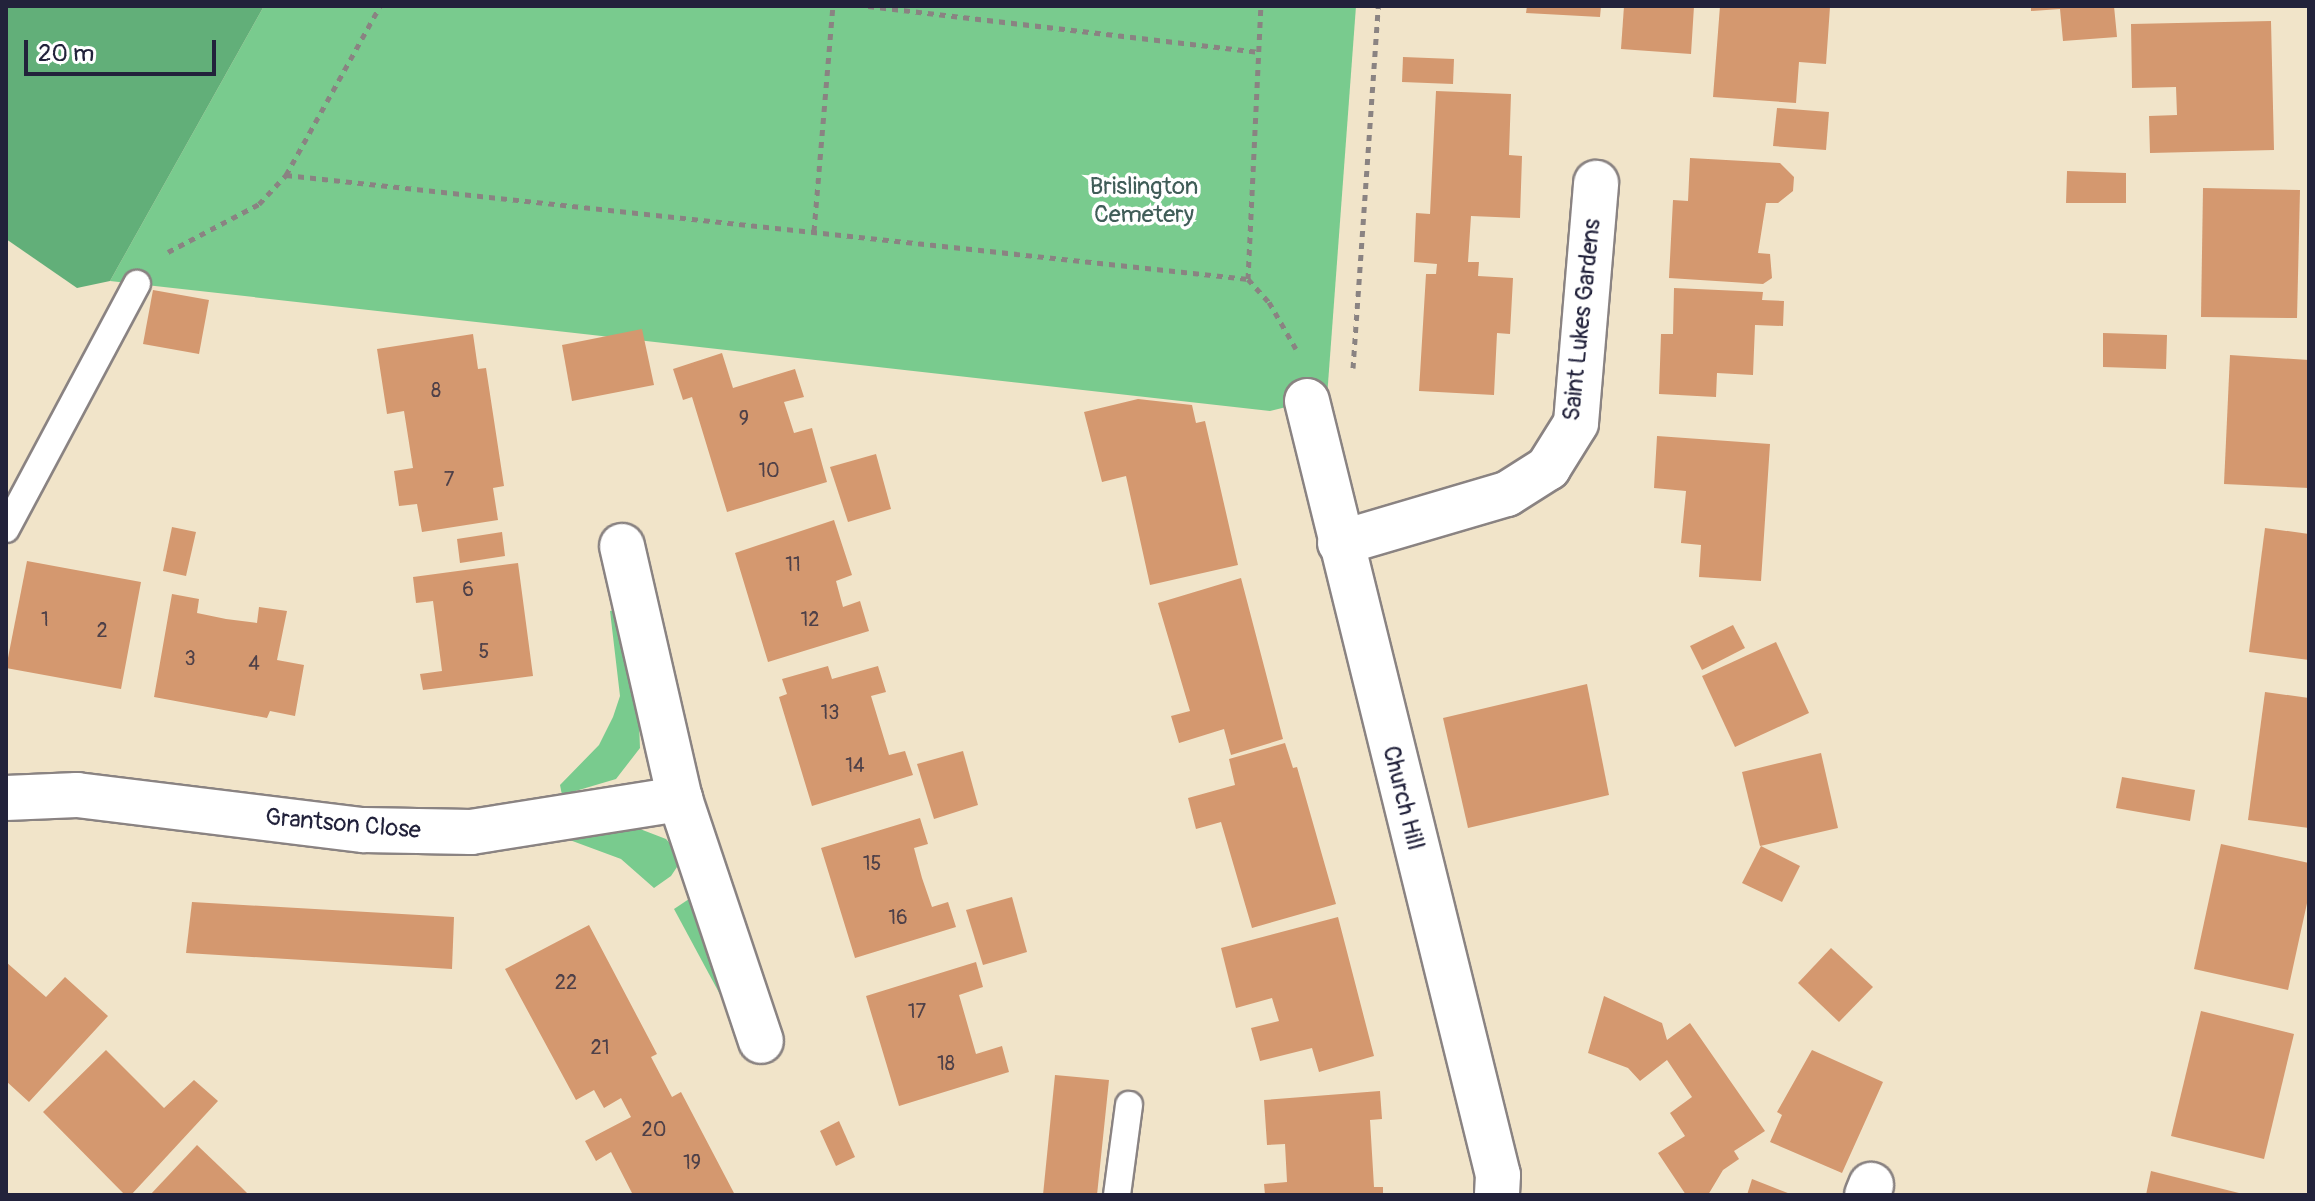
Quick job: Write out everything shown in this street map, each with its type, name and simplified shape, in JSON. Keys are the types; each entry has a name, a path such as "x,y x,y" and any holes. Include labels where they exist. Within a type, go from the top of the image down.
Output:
{"street":[{"name":"Saint Lukes Gardens","path":"1340,543 1507,494 1548,468 1576,423 1596,183"},
{"name":"Church Hill","path":"1307,401 1498,1175 1497,1195"},
{"path":"622,546 680,799 761,1041"},
{"name":"Grantson Close","path":"6,798 77,795 364,830 471,832 680,799"}],"lane":[{"path":"6,529 137,284"},
{"path":"1117,1195 1129,1105"}],"path":[{"path":"137,284 174,246 259,204 286,175 380,6"},
{"path":"814,231 833,6"},
{"path":"868,6 1259,52"},
{"path":"1248,279 1261,6"},
{"path":"1353,379 1378,6"},
{"path":"286,175 1248,279 1269,302 1296,349 1307,401"}],"green space":[{"path":"6,6 264,6 110,281 77,288 6,239"},
{"name":"Brislington Cemetery","path":"264,6 1356,6 1327,397 1270,411 110,281"},
{"path":"618,609 638,697 640,748 616,779 562,795 560,785 599,745 620,696 610,611"},
{"path":"627,824 666,839 683,858 671,876 654,888 621,859 567,839"},
{"path":"701,891 730,1013 674,909"}],"building":[{"path":"1527,6 1601,6 1600,17 1526,13"},
{"path":"1624,6 1694,6 1691,54 1621,49"},
{"path":"1720,6 1830,7 1826,64 1799,62 1796,103 1713,97"},
{"path":"2031,6 2114,6 2117,37 2063,41 2060,9 2031,11"},
{"path":"2271,21 2274,150 2150,153 2149,116 2177,115 2176,87 2132,88 2131,24"},
{"path":"1403,57 1454,59 1453,84 1402,82"},
{"path":"1436,91 1511,94 1509,155 1522,156 1520,218 1471,216 1468,262 1479,262 1478,276 1513,278 1510,334 1497,333 1494,395 1419,391 1426,274 1436,274 1437,264 1414,262 1416,213 1430,214"},
{"path":"1777,108 1829,112 1826,150 1773,146"},
{"path":"1690,158 1780,163 1794,177 1793,191 1778,203 1766,203 1758,253 1770,254 1772,278 1763,284 1669,278 1673,200 1688,201"},
{"path":"2067,171 2126,173 2126,203 2066,203"},
{"path":"2203,188 2300,190 2297,318 2201,317"},
{"path":"1674,288 1763,292 1762,300 1784,301 1783,326 1755,325 1753,375 1717,373 1716,397 1659,394 1661,334 1673,334"},
{"path":"153,290 209,300 199,354 143,344"},
{"path":"642,329 654,385 572,401 562,345"},
{"path":"2103,333 2167,335 2166,369 2103,367"},
{"path":"473,334 478,369 486,368 504,486 493,488 498,520 422,532 417,504 399,506 394,471 413,468 404,411 387,414 377,349"},
{"path":"722,353 733,388 795,369 804,397 784,402 794,433 812,428 827,482 727,512 692,397 683,400 673,369"},
{"path":"2230,355 2309,360 2309,488 2224,484"},
{"path":"1138,399 1192,405 1196,423 1205,421 1238,565 1150,585 1126,476 1102,482 1084,412"},
{"path":"1657,436 1770,444 1761,581 1699,577 1701,545 1681,543 1686,491 1654,488"},
{"path":"876,454 891,509 848,522 830,467"},
{"path":"834,520 852,575 836,581 843,607 860,601 869,631 768,662 735,553"},
{"path":"172,527 196,532 186,576 163,571"},
{"path":"2265,528 2309,534 2309,660 2249,652"},
{"path":"502,532 505,556 460,563 457,539"},
{"path":"27,561 141,582 121,689 6,668"},
{"path":"518,563 533,676 423,690 420,674 442,671 433,601 416,603 413,577"},
{"path":"1241,578 1283,739 1231,755 1224,729 1179,743 1171,716 1190,711 1158,603"},
{"path":"172,594 199,599 197,613 226,619 257,623 259,607 287,611 277,660 304,665 295,716 270,711 267,718 154,697"},
{"path":"1733,625 1745,648 1702,670 1690,646"},
{"path":"1776,642 1809,713 1735,747 1702,676"},
{"path":"828,666 832,679 878,666 886,692 871,696 889,755 905,751 913,775 812,806 779,697 787,694 782,679"},
{"path":"1587,684 1609,795 1468,828 1443,718"},
{"path":"2265,692 2309,698 2309,828 2248,820"},
{"path":"1285,743 1293,768 1297,767 1336,904 1252,928 1221,822 1196,829 1188,798 1235,785 1229,759"},
{"path":"963,751 978,805 934,819 917,764"},
{"path":"1821,753 1838,828 1760,846 1742,772"},
{"path":"2122,777 2195,790 2190,821 2116,808"},
{"path":"920,818 928,844 914,848 922,878 932,907 948,902 956,927 855,958 821,848"},
{"path":"2221,844 2309,863 2309,894 2288,990 2194,969"},
{"path":"1761,846 1800,866 1782,902 1742,883"},
{"path":"1012,897 1027,952 983,965 966,910"},
{"path":"192,902 454,917 452,969 186,953"},
{"path":"1338,917 1374,1056 1319,1072 1312,1048 1260,1061 1251,1028 1279,1021 1272,998 1236,1008 1221,948"},
{"path":"589,925 657,1054 651,1057 672,1097 681,1092 735,1195 633,1195 611,1152 596,1161 585,1141 631,1117 621,1098 604,1108 594,1090 576,1100 505,969"},
{"path":"1831,948 1873,987 1839,1022 1798,983"},
{"path":"6,962 46,997 65,977 108,1016 29,1102 6,1081"},
{"path":"976,962 983,987 959,995 976,1054 1002,1046 1009,1072 899,1106 866,996"},
{"path":"1604,996 1662,1023 1667,1040 1690,1023 1765,1131 1734,1151 1739,1159 1723,1170 1708,1195 1686,1195 1658,1153 1685,1136 1670,1113 1692,1097 1667,1060 1640,1081 1628,1068 1588,1053"},
{"path":"2201,1011 2294,1034 2264,1159 2171,1136"},
{"path":"106,1050 164,1108 194,1080 218,1101 131,1195 125,1195 43,1112"},
{"path":"1812,1050 1883,1082 1842,1173 1770,1142 1782,1115 1777,1112"},
{"path":"1055,1075 1109,1080 1097,1195 1043,1195"},
{"path":"1380,1091 1382,1119 1370,1120 1374,1187 1383,1187 1383,1195 1265,1195 1264,1184 1287,1182 1285,1144 1267,1145 1264,1100"},
{"path":"839,1121 855,1157 836,1166 820,1131"},
{"path":"197,1145 241,1187 249,1195 150,1195"},
{"path":"2151,1171 2243,1194 2243,1195 2146,1195"},
{"path":"1752,1179 1793,1195 1747,1195"}]}
